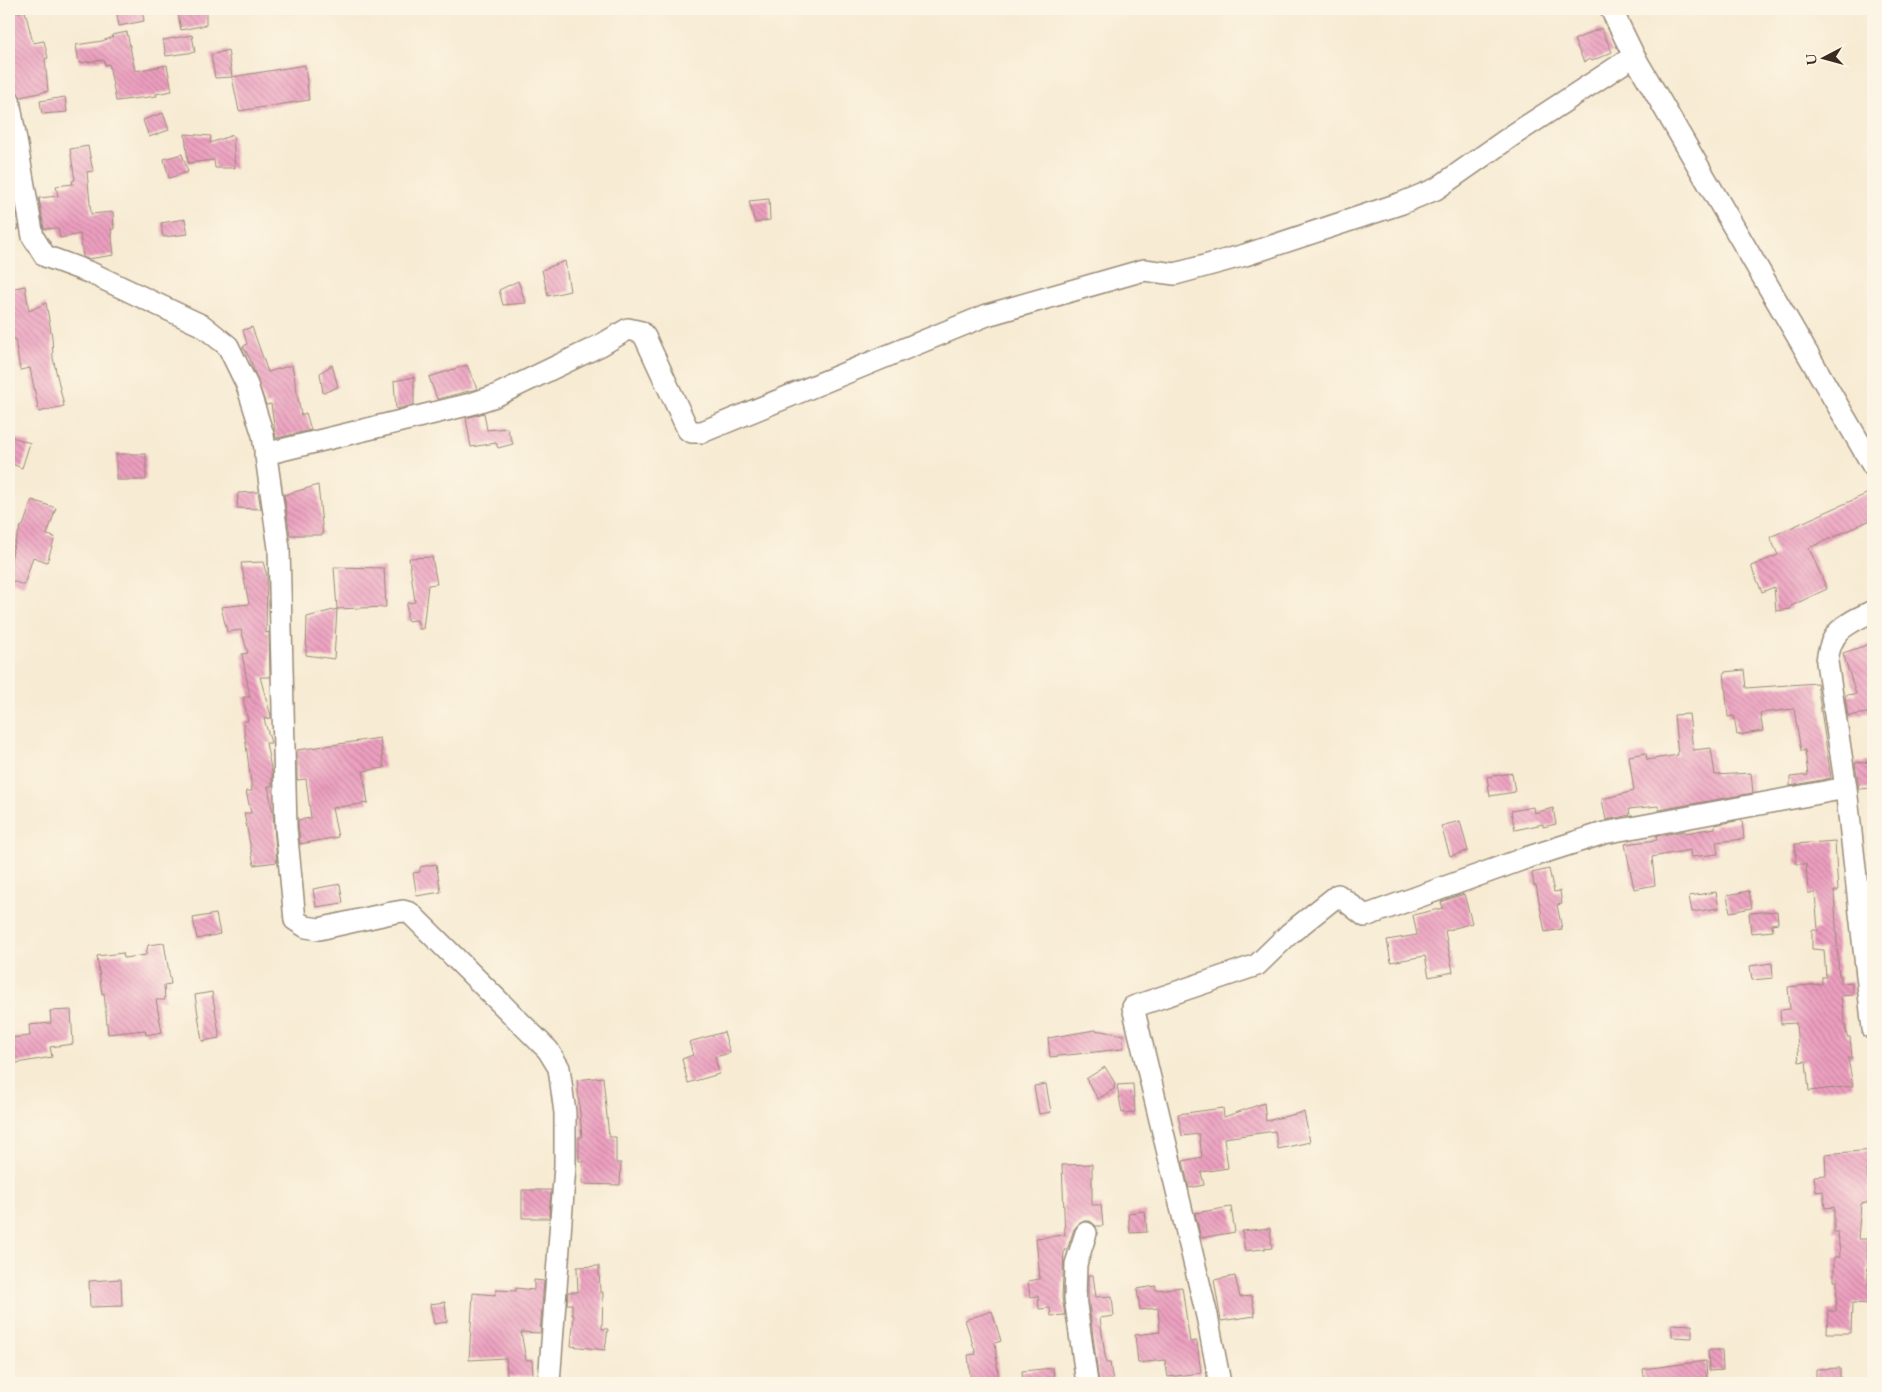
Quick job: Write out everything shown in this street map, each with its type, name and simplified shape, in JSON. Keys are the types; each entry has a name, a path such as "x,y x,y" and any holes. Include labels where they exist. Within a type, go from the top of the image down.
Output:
{"street":[{"path":"1611,9 1634,56 1873,466"},
{"path":"265,454 471,404 495,396 601,345 628,329 641,332 645,337 688,430 702,432 987,314 1144,270 1175,274 1245,255 1402,203 1436,189 1634,56"},
{"path":"9,100 33,237 44,256 91,274 203,326 228,346 247,385 263,436 279,548 286,828 295,920 306,927 319,929 391,913 403,911 410,913 548,1050 560,1068 565,1113 565,1166 549,1383"},
{"path":"1873,611 1834,634 1828,648 1827,662 1846,788 1873,1029"},
{"path":"1220,1383 1133,1007 1257,966 1289,934 1338,895 1365,916 1526,858 1604,833 1846,788"},
{"path":"1086,1233 1076,1264 1075,1298 1087,1383"}],"building":[{"path":"116,9 142,9 144,21 119,26"},
{"path":"177,9 206,9 206,25 181,30"},
{"path":"25,11 33,43 44,41 48,58 45,59 48,91 21,97 14,89 11,70 14,70 9,46 9,14"},
{"path":"1601,28 1612,52 1592,61 1590,59 1584,62 1574,40"},
{"path":"127,32 135,71 167,65 172,91 156,94 157,96 116,101 109,64 105,65 104,60 79,63 76,45 102,41 113,37 112,35"},
{"path":"192,35 195,52 166,56 163,40"},
{"path":"228,50 232,77 215,78 211,55"},
{"path":"305,65 309,100 239,111 232,77"},
{"path":"65,97 67,112 42,114 40,101"},
{"path":"163,113 169,130 149,137 143,120"},
{"path":"185,134 211,136 210,143 233,135 235,168 215,168 214,160 188,163"},
{"path":"88,146 93,171 87,172 91,214 113,212 114,229 111,229 114,255 88,259 83,257 80,234 60,238 58,228 44,229 39,198 58,196 56,186 73,184 72,181 75,180 70,149"},
{"path":"182,154 188,172 169,178 164,159"},
{"path":"769,199 770,220 755,223 749,201"},
{"path":"14,201 19,229 9,231 9,202"},
{"path":"185,219 188,234 163,237 161,223"},
{"path":"565,261 570,291 548,296 542,270"},
{"path":"518,281 526,303 503,305 499,290"},
{"path":"25,286 29,311 46,303 52,337 53,358 64,406 39,412 30,368 20,370 15,339 9,340 9,289"},
{"path":"252,327 268,372 292,365 301,415 306,413 311,430 276,438 271,404 266,405 250,359 243,347 247,344 243,330"},
{"path":"332,365 338,387 323,393 320,373"},
{"path":"467,365 477,389 437,399 429,377"},
{"path":"414,377 414,405 396,409 394,381"},
{"path":"484,413 487,430 507,428 513,444 498,448 496,443 471,447 466,418"},
{"path":"9,436 30,443 22,468 9,463"},
{"path":"116,454 146,454 146,480 116,480"},
{"path":"318,485 323,535 290,535 284,495"},
{"path":"1873,491 1873,519 1809,548 1827,589 1791,606 1791,609 1776,611 1774,587 1762,592 1751,566 1778,555 1770,537"},
{"path":"258,492 261,509 237,508 238,493"},
{"path":"32,500 56,508 47,535 55,537 47,562 33,557 24,585 9,580 9,567 12,551"},
{"path":"432,557 437,584 428,585 423,629 419,629 417,620 407,621 407,603 415,602 409,558"},
{"path":"263,562 267,576 266,633 269,632 270,677 260,677 271,716 271,718 264,719 271,743 266,743 272,773 272,786 268,786 273,814 277,862 254,865 244,813 251,813 246,791 252,791 243,721 248,721 243,697 250,697 242,654 248,653 241,630 227,632 221,607 249,604 241,563"},
{"path":"334,567 384,568 386,607 337,609"},
{"path":"337,609 334,659 306,655 307,617"},
{"path":"1873,643 1873,712 1848,716 1845,695 1856,694 1843,653"},
{"path":"1744,670 1746,688 1817,683 1831,778 1790,786 1790,777 1808,775 1805,750 1801,751 1794,709 1760,713 1763,731 1737,735 1734,716 1728,717 1724,672"},
{"path":"1689,714 1693,750 1711,748 1715,775 1751,773 1753,793 1659,810 1658,806 1629,809 1630,815 1606,820 1602,799 1634,791 1629,756 1646,753 1647,760 1678,755 1674,715"},
{"path":"380,738 384,768 363,771 368,803 332,808 338,837 300,844 298,820 311,818 306,779 297,780 297,750"},
{"path":"1873,762 1873,788 1859,789 1855,763"},
{"path":"1512,773 1515,792 1490,796 1487,777"},
{"path":"1533,807 1534,813 1553,808 1556,824 1543,827 1543,824 1515,830 1511,811"},
{"path":"1742,820 1744,839 1716,842 1718,854 1691,857 1690,850 1652,857 1655,885 1634,889 1625,844 1657,840 1656,836 1715,828 1715,825"},
{"path":"1460,821 1468,851 1450,856 1441,826"},
{"path":"1835,841 1838,891 1834,891 1839,976 1841,976 1841,983 1852,982 1853,995 1841,996 1847,1037 1850,1037 1852,1058 1848,1058 1853,1086 1809,1091 1806,1061 1799,1062 1796,1023 1781,1024 1780,1010 1790,1009 1788,987 1822,984 1822,977 1826,977 1824,950 1812,949 1812,930 1818,930 1815,893 1808,893 1806,864 1796,864 1795,844"},
{"path":"436,864 441,892 417,896 413,873 420,872 420,867"},
{"path":"1549,869 1554,892 1560,891 1562,904 1557,905 1562,929 1545,932 1532,873"},
{"path":"340,884 343,903 316,907 313,889"},
{"path":"1749,891 1752,908 1730,912 1727,895"},
{"path":"1716,892 1719,908 1692,912 1689,896"},
{"path":"1464,894 1472,923 1445,931 1453,972 1429,977 1425,956 1391,962 1387,940 1417,935 1413,915 1443,908 1441,902"},
{"path":"1777,911 1778,923 1772,924 1773,931 1751,933 1749,913"},
{"path":"216,914 220,934 197,939 193,918"},
{"path":"164,943 171,984 164,985 165,1000 156,1000 162,1032 146,1035 145,1030 108,1034 104,993 102,994 97,956 123,953 124,958 146,955 148,945"},
{"path":"1772,963 1773,978 1752,980 1750,966"},
{"path":"212,992 220,1038 202,1041 195,995"},
{"path":"71,1010 73,1044 50,1047 52,1057 11,1064 9,1038 30,1036 29,1025 51,1023 50,1011"},
{"path":"1095,1030 1124,1035 1122,1049 1050,1057 1048,1038"},
{"path":"724,1032 730,1053 715,1057 719,1074 688,1083 682,1059 693,1055 689,1042"},
{"path":"1105,1067 1115,1083 1114,1089 1098,1099 1086,1079"},
{"path":"603,1077 609,1137 616,1137 616,1163 621,1163 620,1185 582,1184 583,1161 579,1161 579,1137 582,1137 577,1080"},
{"path":"1046,1084 1051,1112 1039,1114 1034,1086"},
{"path":"1133,1084 1135,1112 1122,1113 1117,1085"},
{"path":"1264,1103 1266,1121 1304,1112 1310,1142 1278,1149 1275,1131 1224,1138 1228,1168 1201,1172 1204,1185 1189,1188 1183,1161 1202,1157 1199,1134 1182,1136 1178,1114 1223,1108 1224,1117"},
{"path":"1873,1150 1873,1171 1867,1171 1871,1202 1861,1204 1858,1239 1867,1239 1868,1285 1872,1285 1872,1304 1852,1303 1851,1333 1827,1333 1828,1311 1836,1311 1837,1281 1834,1281 1834,1257 1840,1257 1838,1232 1834,1232 1834,1207 1825,1208 1823,1191 1816,1192 1814,1176 1826,1175 1825,1154"},
{"path":"1092,1164 1092,1205 1101,1205 1103,1226 1096,1226 1090,1221 1084,1221 1074,1229 1067,1250 1064,1250 1062,1298 1065,1315 1051,1316 1050,1308 1039,1309 1038,1296 1030,1297 1028,1281 1040,1279 1036,1238 1065,1235 1062,1165"},
{"path":"522,1190 551,1190 549,1218 522,1218"},
{"path":"1231,1207 1235,1232 1201,1238 1195,1213"},
{"path":"1145,1211 1147,1232 1130,1233 1128,1213"},
{"path":"1270,1228 1272,1248 1245,1251 1242,1231"},
{"path":"599,1266 600,1292 603,1292 602,1329 608,1329 605,1350 571,1346 574,1315 572,1315 572,1304 567,1304 568,1292 578,1292 577,1267"},
{"path":"1088,1275 1093,1275 1096,1297 1112,1296 1114,1316 1100,1318 1106,1363 1110,1363 1113,1383 1099,1383 1088,1297"},
{"path":"1235,1276 1240,1297 1252,1296 1255,1316 1221,1321 1214,1280"},
{"path":"121,1279 122,1306 90,1307 89,1281"},
{"path":"534,1280 544,1281 540,1333 521,1332 526,1360 532,1360 533,1376 507,1377 506,1358 469,1360 473,1293 495,1295 496,1290 516,1291 516,1288 534,1290"},
{"path":"1156,1286 1156,1290 1182,1287 1190,1342 1197,1341 1201,1373 1168,1377 1165,1360 1138,1363 1135,1335 1160,1332 1158,1308 1140,1310 1137,1289"},
{"path":"445,1302 447,1322 434,1324 430,1304"},
{"path":"992,1311 1001,1341 995,1343 999,1383 971,1383 968,1355 976,1354 965,1320"},
{"path":"1672,1324 1692,1325 1692,1338 1672,1337"},
{"path":"1708,1350 1722,1350 1723,1370 1709,1371"},
{"path":"1706,1361 1707,1383 1645,1383 1643,1369"},
{"path":"1053,1368 1055,1383 1023,1383 1022,1371"},
{"path":"1840,1368 1840,1383 1816,1383 1816,1369"}]}
